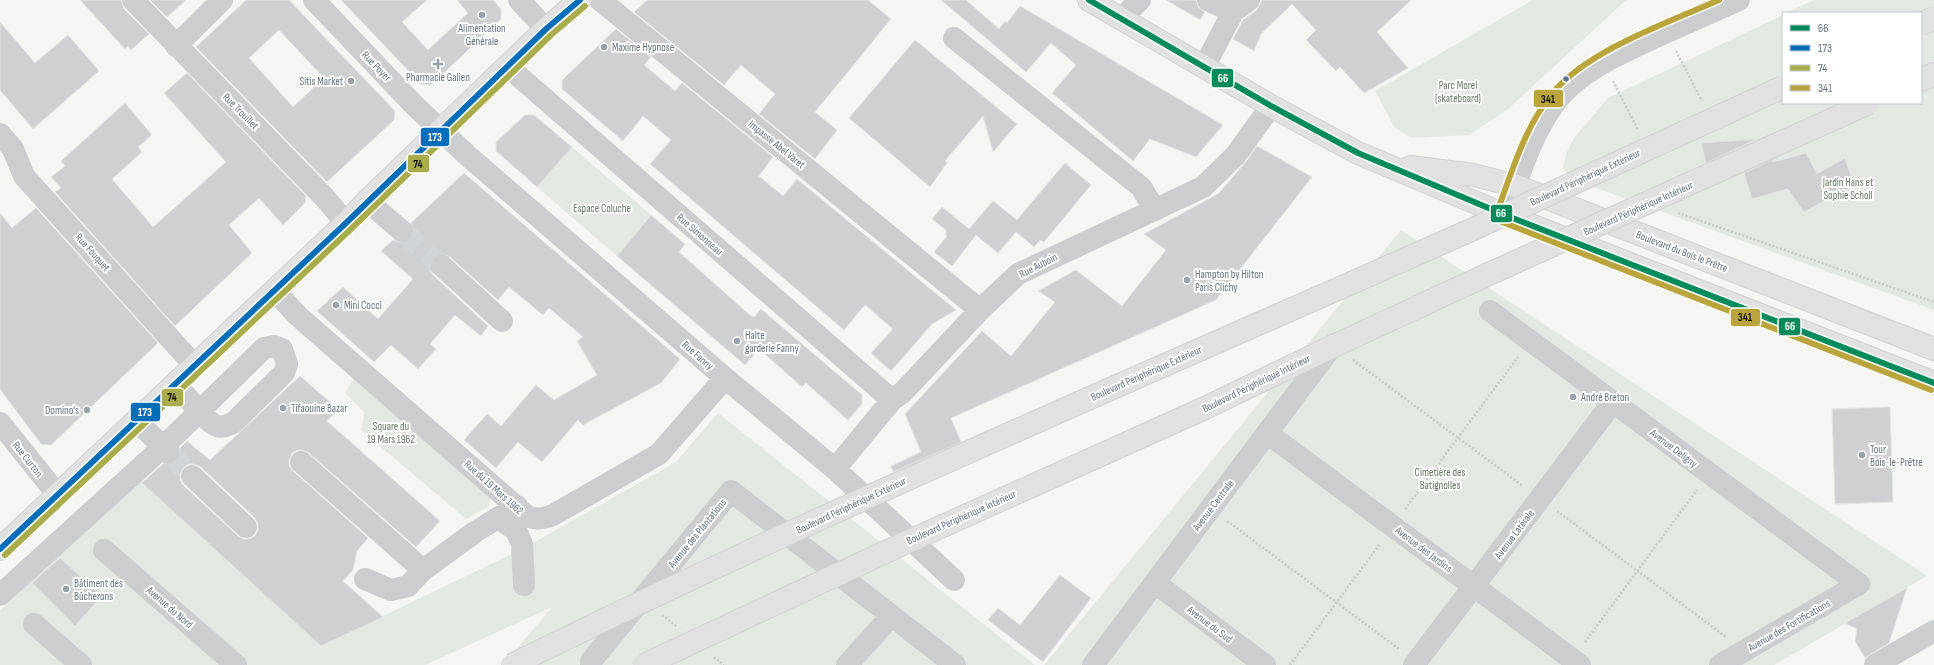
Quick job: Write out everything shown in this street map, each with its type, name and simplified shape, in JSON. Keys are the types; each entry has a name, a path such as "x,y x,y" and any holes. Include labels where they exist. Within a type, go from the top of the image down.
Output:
{"main road":[{"path":"0,549 194,365 275,291 546,29 580,0"},
{"path":"1089,0 1271,106 1347,148 1505,215 1934,383"},
{"path":"1922,24 1934,18"},
{"path":"1922,80 1934,74"},
{"name":"Boulevard Périphérique Extérieur","path":"512,665 618,613 881,491 1474,228 1782,87"},
{"name":"Boulevard Périphérique Intérieur","path":"644,665 905,543 1205,408 1323,350 1867,104"},
{"name":"Boulevard du Bois le Prêtre","path":"1389,165 1474,175 1516,186 1934,349"}],"street":[{"name":"Rue Trouillet","path":"133,0 176,46 275,146 346,223"},
{"path":"176,46 222,0"},
{"name":"Rue Poyer","path":"314,0 415,106 441,131"},
{"path":"519,0 546,29"},
{"name":"Impasse Abel Varet","path":"600,0 980,310"},
{"path":"1121,19 1140,0"},
{"path":"1204,67 1241,6 1208,0"},
{"path":"1505,215 1538,133 1558,100 1568,89 1607,60 1739,0"},
{"path":"954,38 1141,187 1155,210"},
{"name":"Rue Simonneau","path":"508,67 892,400"},
{"name":"Rue Auboin","path":"835,469 892,400 903,392 980,310 1018,274 1203,187 1236,156 1271,106"},
{"name":"Rue Fanny","path":"441,131 725,378 835,469 954,580"},
{"name":"Rue Fouquet","path":"0,134 13,149 24,176 194,365"},
{"path":"367,201 402,231"},
{"path":"442,266 502,321"},
{"name":"Rue du 19 Mars 1962","path":"275,291 298,316 527,516 533,518 547,518 659,454 725,378"},
{"name":"Avenue Deligny","path":"1490,311 1858,584"},
{"name":"Avenue Centrale","path":"1093,665 1333,345"},
{"path":"0,595 165,450 199,410 175,383"},
{"name":"Avenue Latérale","path":"1416,664 1613,402"},
{"path":"136,420 165,450"},
{"name":"Rue Curton","path":"0,423 57,494"},
{"name":"Avenue des Jardins","path":"1267,433 1576,662"},
{"path":"302,462 423,570"},
{"path":"192,476 246,527"},
{"name":"Avenue des Plantations","path":"591,665 591,662 731,491 955,665"},
{"path":"365,579 391,590 408,586 423,570 475,532 517,506"},
{"path":"498,518 516,530 522,544 524,586"},
{"name":"Avenue du Nord","path":"104,550 236,665"},
{"name":"Avenue du Sud","path":"1155,583 1265,665"},
{"name":"Avenue des Fortifications","path":"1720,665 1858,584"},
{"path":"1875,665 1929,634 1934,614"},
{"path":"848,665 891,616"},
{"path":"34,624 81,665"}],"path":[{"path":"1667,32 1704,105"},
{"path":"1670,56 1677,52"},
{"path":"1620,78 1613,81 1639,133"},
{"path":"1676,212 1934,302"},
{"path":"1290,665 1530,340"},
{"path":"1576,662 1709,473"},
{"path":"1211,509 1336,602 1416,664"}],"green space":[{"name":"Parc Morel (skateboard)","path":"1533,0 1626,0 1508,109 1469,135 1412,138 1395,128 1375,91"},
{"name":"Jardin Hans et Sophie Scholl","path":"1814,0 1934,0 1934,310 1574,180 1563,168 1566,154 1574,138 1608,98 1782,15 1782,104 1922,104 1922,12 1788,12"},
{"name":"Espace Coluche","path":"572,147 651,215 617,256 537,187"},
{"name":"Cimetière des Batignolles","path":"1401,230 1927,576 1774,665 1044,665"},
{"name":"Square du 19 Mars 1962","path":"354,378 487,493 491,499 489,506 466,519 361,430 365,413 345,393"},
{"path":"718,413 1035,665 503,665 552,607 425,665 0,665 0,611 139,479 321,646 526,547 676,462"}],"building":[{"path":"80,0 121,0 124,9 149,34 131,50 128,46 125,49"},
{"path":"150,0 186,0 167,17"},
{"path":"246,0 289,0 395,111 394,120 327,182 196,47","holes":["279,30 324,78 293,107 249,58"]},
{"path":"341,0 427,0 402,22 428,50 468,13 457,0 493,0 501,9 501,19 431,85 421,84"},
{"path":"647,0 868,0 891,19 815,112 837,130 815,159 759,114 775,94 741,65 724,85 634,12"},
{"path":"941,0 966,0 999,29 1005,21 1007,23 1020,6 1223,125 1196,157 1150,139 1133,161 1052,93 1076,65 1051,43 1026,72"},
{"path":"1166,0 1196,0 1198,7 1205,12 1200,20"},
{"path":"1262,0 1411,0 1377,32 1408,68 1364,93 1340,67 1336,71 1306,40 1316,30 1292,4 1261,34 1254,51 1233,39 1243,20 1257,10"},
{"path":"0,22 35,63 68,35 99,71 33,129 0,90"},
{"path":"616,29 651,57 644,65 675,91 682,83 773,157 759,176 783,196 797,179 956,310 932,324 891,371 871,353 893,329 865,305 844,330 650,164 671,140 643,116 623,141 562,89 562,80"},
{"path":"915,40 1017,124 993,152 983,116 945,161 947,163 930,187 849,118"},
{"path":"187,73 306,196 305,203 283,225 259,198 229,225 252,253 175,326 55,192 61,188 51,177 65,166 61,161 125,103 152,135 138,147 142,152 112,179 153,227 226,162 164,93"},
{"path":"525,115 534,115 572,147 537,187 496,151 496,142"},
{"path":"1757,139 1706,163 1701,143"},
{"name":"Hampton by Hilton Paris Clichy","path":"1257,146 1312,177 1216,300 951,418 961,442 893,472 891,466 921,452 905,414 982,331 1011,356 1055,302 1038,291 1076,270 1122,306 1166,250 1144,234 1218,194 1245,163"},
{"path":"1806,153 1817,174 1845,158 1854,185 1804,212 1788,189 1752,199 1744,173 1772,160 1773,162"},
{"path":"1065,163 1091,185 1044,242 1040,240 1034,247 1016,232 998,253 976,235 952,266 934,252 947,236 945,234 947,231 932,219 942,207 969,229 993,201 1017,220"},
{"path":"464,173 680,359 661,383 583,425 578,420 542,462 518,442 496,468 464,440 487,414 501,426 536,385 554,400 597,375 577,341 583,337 549,308 543,315 509,287 498,300 450,257 444,254 438,254 433,258 430,264 430,270 433,275 488,326 481,336 455,315 430,344 436,349 418,369 391,345 374,362 317,311 343,287 378,319 413,279 381,251 393,240 400,243 406,243 411,239 414,233 411,223"},
{"path":"36,208 158,343 51,445 41,444 0,389 0,213 12,228"},
{"path":"651,215 685,244 679,252 751,316 754,317 761,309 862,395 862,404 848,420 806,383 802,387 759,349 745,365 617,256"},
{"path":"300,376 338,409 327,421 440,521 416,547 309,453 303,450 297,450 292,453 289,460 289,466 293,471 368,538 357,551 353,570 343,581 383,617 321,646 142,483 164,463 171,464 177,461 180,455 180,448 187,441 210,460","holes":["188,464 194,464 201,467 255,518 258,523 258,530 255,536 249,539 244,539 238,536 183,485 180,480 180,474 183,468"]},
{"name":"Tour Bois-le-Prêtre","path":"1890,407 1893,502 1835,504 1832,409"},
{"name":"Bâtiment des Bûcherons","path":"60,558 102,596 75,626 32,583"},
{"path":"1060,575 1091,598 1043,662 988,620 998,608 1020,625"},
{"path":"1907,588 1889,643 1865,658 1855,641 1857,629 1845,623"}],"tunnel":[{"path":"402,231 442,266"},
{"path":"168,452 192,476"}],"transit line":[{"name":"173","path":"0,549 346,223 546,29 580,0"},
{"name":"66","path":"1089,0 1271,106 1358,153 1505,215 1934,383"},
{"name":"341","path":"1719,0 1630,39 1585,64 1567,79 1542,107 1526,136 1497,212 1498,219 1502,222 1931,390"},
{"name":"74","path":"5,555 351,229 551,35 585,6"}],"place":[{"name":"Alimentation Générale","path":"482,15"},
{"name":"Maxime Hypnose","path":"604,47"},
{"name":"Pharmacie Galien","path":"438,64"},
{"name":"Sitis Market","path":"351,81"},
{"name":"Hampton by Hilton Paris Clichy","path":"1187,280"},
{"name":"Mini Cocci","path":"336,305"},
{"name":"Halte garderie Fanny","path":"737,341"},
{"name":"André Breton","path":"1573,397"},
{"name":"Tifaouine Bazar","path":"283,408"},
{"name":"Domino's","path":"87,410"},
{"name":"Tour Bois-le-Prêtre","path":"1862,455"},
{"name":"Bâtiment des Bûcherons","path":"66,589"}]}
